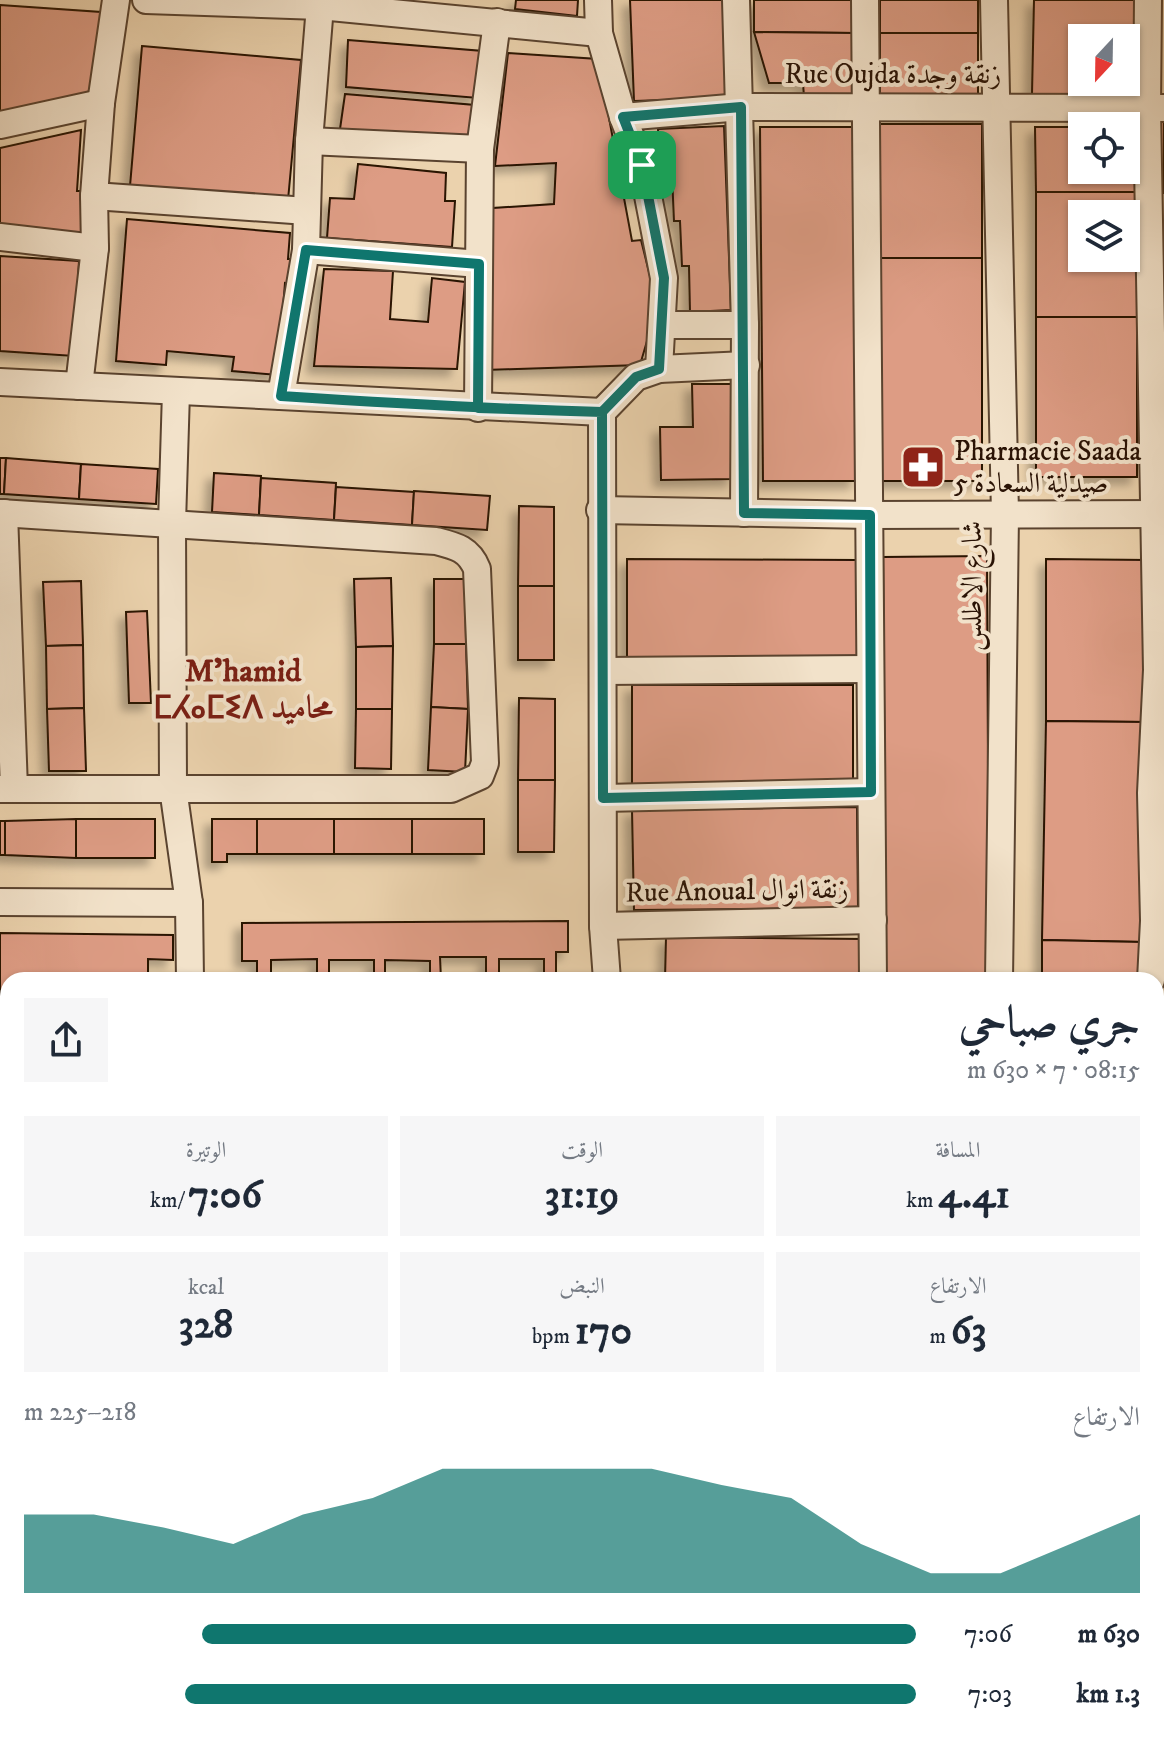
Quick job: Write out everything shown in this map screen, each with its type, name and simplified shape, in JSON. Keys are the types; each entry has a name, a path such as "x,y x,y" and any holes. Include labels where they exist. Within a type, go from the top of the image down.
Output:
{"street":[{"path":"79,386 95,248 94,196 101,103 116,0"},
{"path":"146,0 320,6 599,33"},
{"path":"598,0 599,33 623,117 642,165 664,278 659,369"},
{"path":"736,0 746,365 744,513"},
{"path":"865,0 873,972"},
{"name":"شارع الاطلس","path":"994,0 1005,514 999,972"},
{"path":"1148,0 1155,108 1160,670 1157,793 1159,921 1152,972"},
{"path":"281,396 306,250 309,141 320,6"},
{"path":"478,408 480,149 497,22"},
{"path":"0,125 101,103"},
{"name":"Rue Oujda زنقة وجدة","path":"623,117 741,107 995,105 1155,108"},
{"path":"309,141 480,149"},
{"path":"94,196 307,211"},
{"path":"0,237 95,248"},
{"path":"306,250 479,264"},
{"path":"662,325 745,325"},
{"path":"606,972 603,926 602,412 636,377 659,369 746,365"},
{"path":"0,382 602,412"},
{"path":"176,392 172,523 173,788 189,903 190,972"},
{"path":"600,510 870,515 1158,514"},
{"path":"2,513 436,541 459,547 472,556 477,569 485,763 480,776 468,785 451,789 7,789 2,513"},
{"path":"603,671 869,669"},
{"path":"603,798 871,792"},
{"path":"0,902 189,903"},
{"name":"Rue Anoual زنقة انوال","path":"603,926 873,920"}],"building":[{"path":"516,0 578,0 577,16 515,9"},
{"path":"630,0 724,0 727,98 634,101"},
{"path":"754,0 854,0 854,33 754,32"},
{"path":"880,0 978,0 978,33 880,33"},
{"path":"1034,0 1137,0 1136,24 1068,24 1068,95 1032,94"},
{"path":"0,5 101,12 92,96 0,114"},
{"path":"754,32 854,33 854,96 804,97 803,83 769,83"},
{"path":"880,33 978,33 978,99 880,99"},
{"path":"348,40 483,51 478,98 346,87"},
{"path":"142,46 301,60 288,200 130,186"},
{"path":"508,53 598,59 632,241 641,240 653,288 652,324 640,365 484,370 493,208 554,204 556,163 495,166"},
{"path":"345,94 475,105 472,139 340,129"},
{"path":"1157,120 1164,120 1164,193 1158,193"},
{"path":"879,124 982,124 982,258 880,258"},
{"path":"724,126 731,310 690,312 689,266 682,266 680,221 674,221 672,175 660,176 658,129"},
{"path":"760,127 854,127 857,481 763,481"},
{"path":"1035,127 1068,127 1068,184 1137,184 1137,192 1036,192"},
{"path":"81,130 77,191 88,191 85,235 0,224 0,148"},
{"path":"358,164 446,173 445,201 455,201 452,247 327,238 330,198 354,199"},
{"path":"1036,192 1137,192 1137,200 1068,200 1068,272 1137,272 1137,317 1036,317"},
{"path":"127,219 290,233 288,259 294,259 292,284 285,283 278,375 232,371 234,357 167,351 166,365 116,361"},
{"path":"0,256 79,261 74,356 0,351"},
{"path":"880,258 982,258 982,481 880,481"},
{"path":"324,269 393,271 390,319 428,322 432,278 465,282 457,369 314,366"},
{"path":"1036,317 1137,317 1137,477 1036,477"},
{"path":"692,384 733,384 734,479 661,480 660,427 693,427"},
{"path":"0,458 6,458 4,494 0,494"},
{"path":"6,458 81,464 79,499 4,494"},
{"path":"81,464 158,469 156,504 79,499"},
{"path":"214,473 261,476 259,515 212,512"},
{"path":"261,478 336,483 334,520 259,515"},
{"path":"336,487 414,492 412,525 334,520"},
{"path":"414,491 490,496 487,530 412,525"},
{"path":"519,506 554,507 554,586 518,586"},
{"path":"987,556 989,972 886,972 883,557"},
{"path":"627,559 857,560 857,659 627,657"},
{"path":"1046,559 1147,560 1146,722 1046,721"},
{"path":"391,578 393,646 356,647 354,579"},
{"path":"434,579 465,579 466,644 434,644"},
{"path":"81,581 83,645 46,646 43,582"},
{"path":"518,586 554,586 554,660 518,660"},
{"path":"147,611 151,703 129,703 126,612"},
{"path":"434,644 466,644 468,709 431,707"},
{"path":"83,645 84,708 47,709 46,646"},
{"path":"393,646 392,709 356,709 356,647"},
{"path":"632,685 853,685 853,786 632,785"},
{"path":"519,698 555,699 555,780 518,780"},
{"path":"431,707 468,709 465,772 428,770"},
{"path":"84,708 86,771 49,771 47,709"},
{"path":"356,709 392,709 391,769 355,768"},
{"path":"1046,721 1146,722 1143,942 1042,940"},
{"path":"518,780 555,780 554,852 518,852"},
{"path":"857,807 858,908 634,910 632,810"},
{"path":"76,819 155,819 155,858 76,858"},
{"path":"76,819 76,858 5,855 5,821"},
{"path":"212,819 257,819 257,854 227,854 227,862 212,862"},
{"path":"257,819 334,819 334,854 257,854"},
{"path":"334,819 412,819 412,854 334,854"},
{"path":"412,819 484,819 484,854 412,854"},
{"path":"0,821 5,821 5,855 0,855"},
{"path":"568,921 568,952 556,952 556,972 544,972 544,959 499,959 499,972 486,972 486,957 440,957 441,972 430,972 430,961 385,960 385,972 374,972 374,960 329,960 329,972 317,972 317,959 271,960 271,972 257,972 257,961 242,961 242,923"},
{"path":"0,933 173,935 173,960 148,959 148,972 0,972"},
{"path":"666,937 864,939 863,972 665,972"},
{"path":"1042,940 1143,942 1143,972 1042,972"}],"place":[{"name":"Pharmacie Saada 5 صيدلية السعادة","path":"923,467"}],"district":[{"name":"M'hamid ⵎⵃⴰⵎⵉⴷ محاميد","path":"243,690"}],"route":[{"path":"642,165 623,117 741,107 746,365 744,513 870,515 871,792 603,798 602,412 540,410 478,408 281,396 306,250 479,264 478,408 602,412 636,377 659,369 664,278 642,165"}]}
